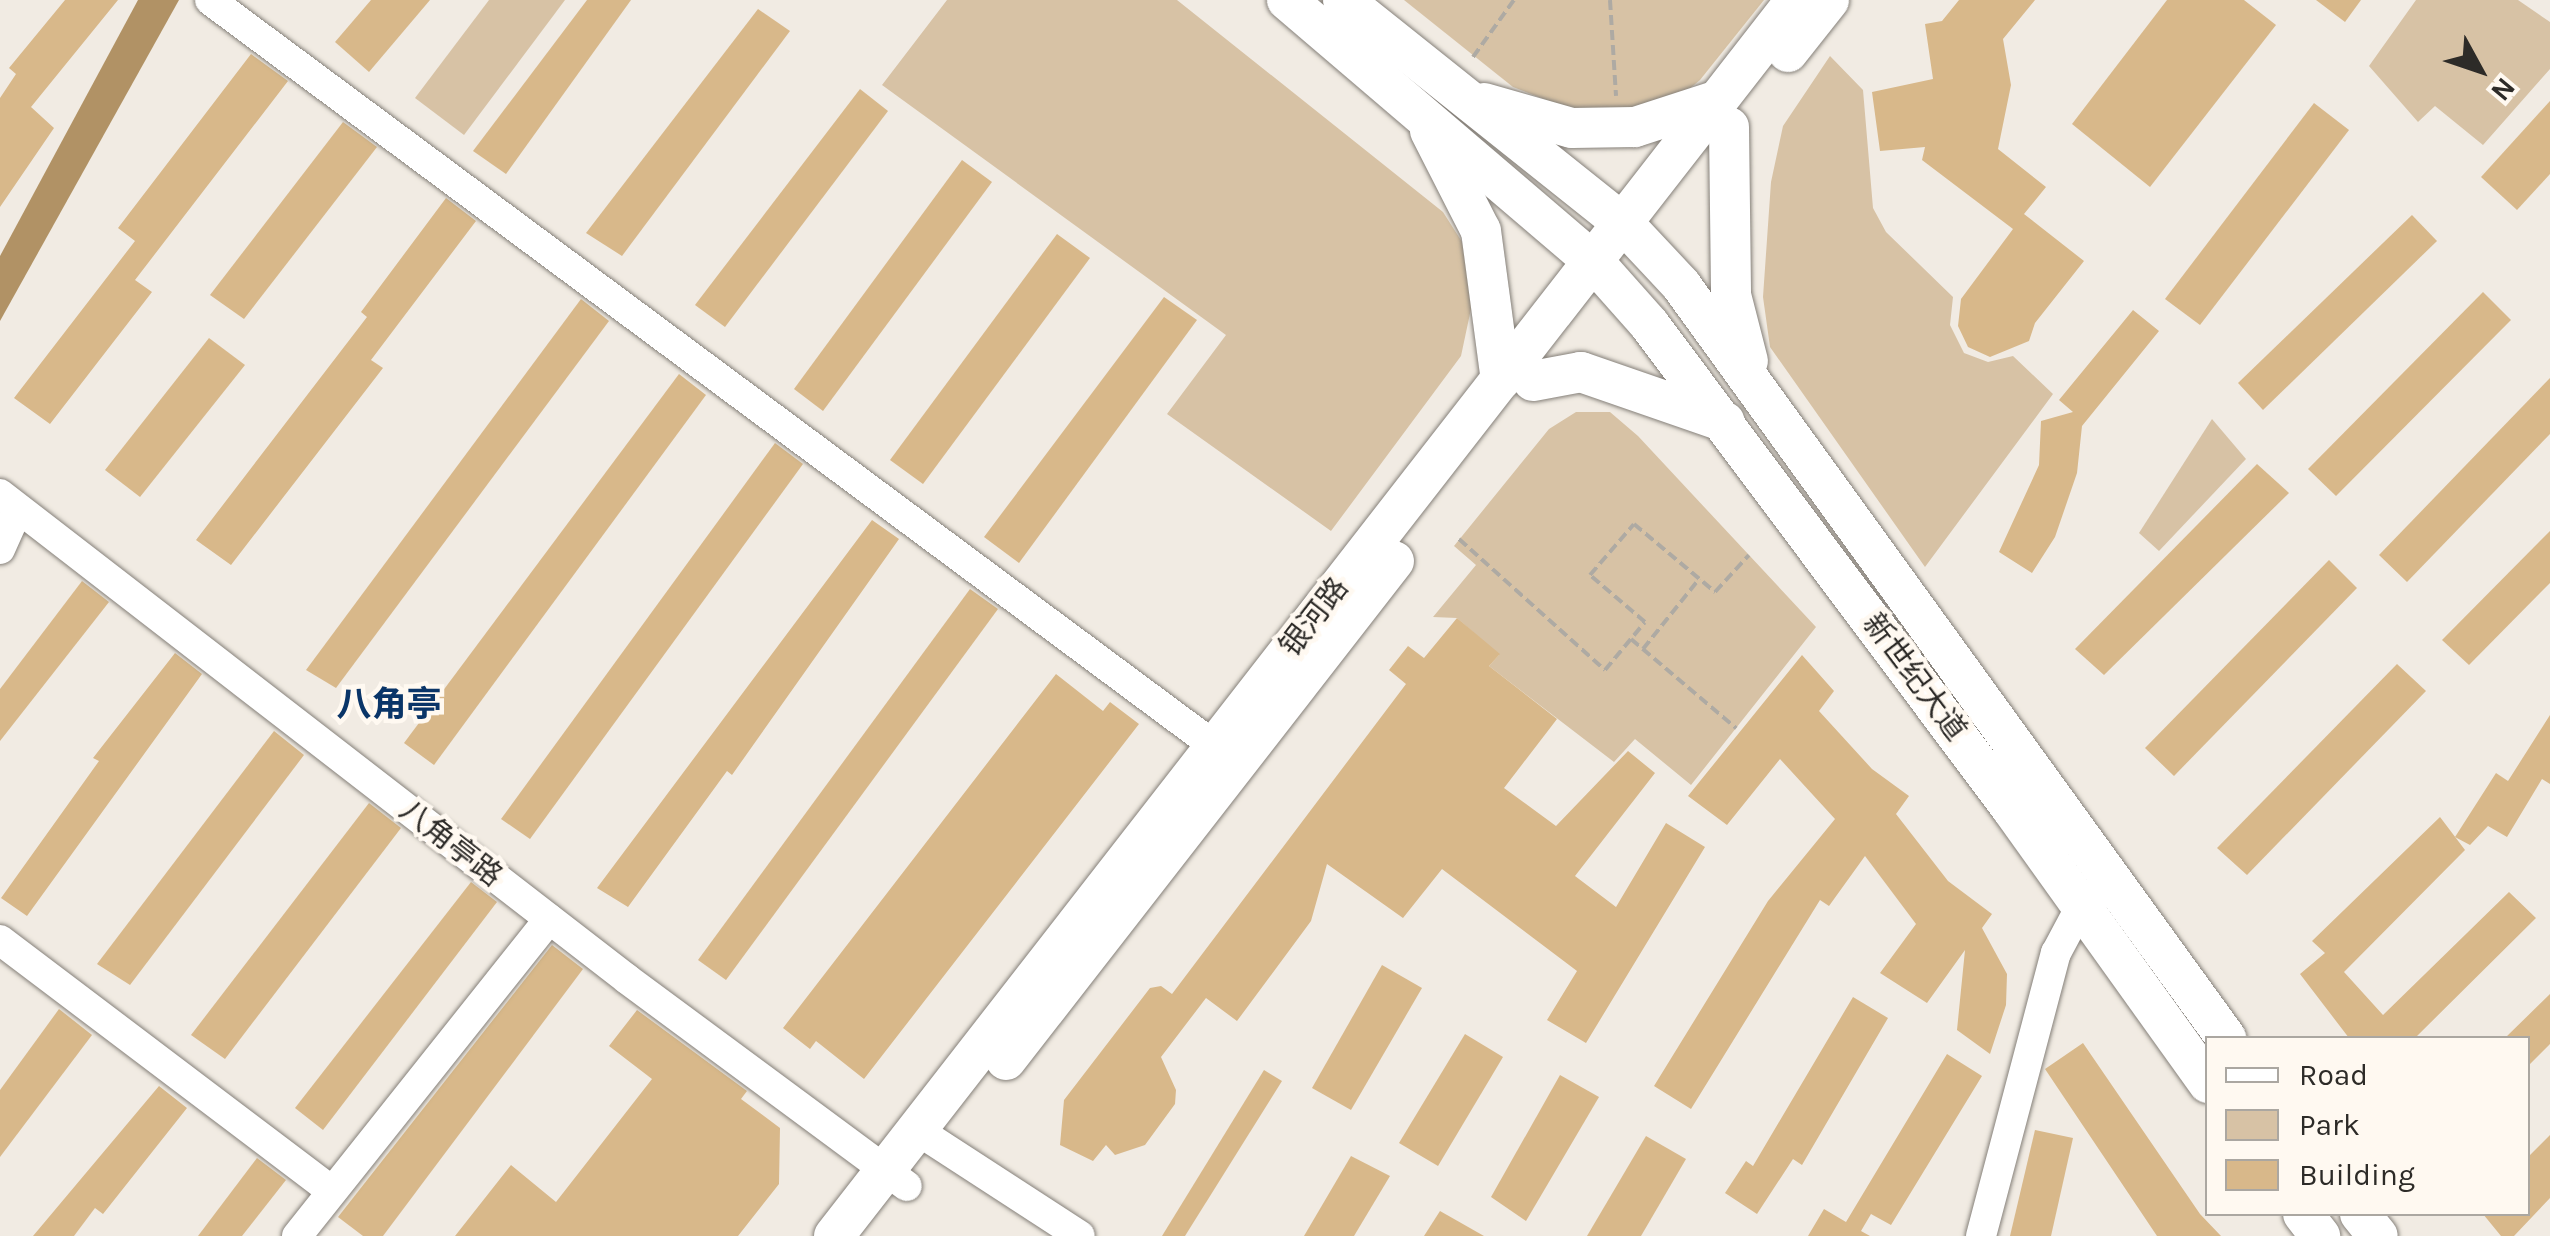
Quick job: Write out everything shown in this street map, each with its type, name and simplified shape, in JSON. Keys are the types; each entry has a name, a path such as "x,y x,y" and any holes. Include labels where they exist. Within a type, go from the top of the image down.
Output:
{"main road":[{"name":"新世纪大道","path":"1287,0 1603,271 1726,422 2095,896 2224,1036"},
{"name":"新世纪大道","path":"1343,0 1632,234 1751,374 2095,896 2205,1077"},
{"name":"银河路","path":"834,1236 898,1177 1632,234 1723,114 1796,0"},
{"name":"银河路","path":"1723,114 1829,0"},
{"path":"1464,97 1572,128 1635,127 1723,114 1731,295 1751,374"},
{"path":"1421,114 1482,231 1517,380 1581,372 1726,422"},
{"name":"银河路","path":"928,1138 1212,746 1517,380"},
{"name":"银河路","path":"868,1236 898,1177"},
{"path":"2362,1216 2378,1236"}],"street":[{"path":"210,0 1212,746"},
{"path":"0,549 9,502"},
{"name":"八角亭路","path":"9,502 550,919 898,1177"},
{"path":"1981,1236 2056,953 2095,896"},
{"path":"297,1236 550,919"},
{"path":"0,940 332,1191"},
{"path":"928,1138 1080,1236"}],"path":[{"path":"1473,56 1514,0"},
{"path":"1610,0 1617,111"},
{"path":"1459,540 1605,670 1646,622 1590,574 1634,524 1715,592 1749,555"},
{"path":"1642,649 1699,579"},
{"path":"1631,639 1736,728"}],"green space":[{"path":"489,0 565,0 464,135 415,98"},
{"path":"947,0 1177,0 1443,212 1464,245 1475,290 1461,356 1331,531 1167,414 1226,335 882,85"},
{"path":"1404,0 1764,0 1700,80 1677,99 1633,110 1569,109 1513,87"},
{"path":"2416,0 2518,0 2550,22 2550,69 2483,145 2435,106 2418,122 2369,66"},
{"path":"1830,56 1863,90 1873,208 1886,232 1953,297 1950,325 1964,353 1988,362 2013,356 2053,394 1925,567 1770,347 1763,297 1771,182 1783,126"},
{"path":"1576,412 1610,412 1638,436 1816,627 1691,785 1635,739 1614,762 1489,666 1499,655 1457,618 1433,617 1476,565 1454,546 1549,429"},
{"path":"2212,419 2246,459 2159,551 2139,533"}],"shaded area":[{"path":"138,0 179,0 0,321 0,256"}],"building":[{"path":"65,0 118,0 31,107 54,128 0,207 0,98 16,74 9,68"},
{"path":"371,0 430,0 369,72 335,42"},
{"path":"587,0 631,0 506,174 473,151"},
{"path":"1959,0 2035,0 2003,39 2011,85 1998,149 2046,187 2024,214 2084,261 2035,323 2029,341 1990,357 1968,347 1958,326 1961,299 2013,229 1922,160 1925,147 1880,151 1872,92 1933,79 1925,24 1942,21"},
{"path":"2167,0 2244,0 2276,25 2150,187 2072,124"},
{"path":"2316,0 2361,0 2345,22"},
{"path":"758,9 790,31 622,256 586,233"},
{"path":"251,54 288,81 135,280 152,292 50,424 14,398 135,241 118,228"},
{"path":"860,89 888,111 725,327 695,305"},
{"path":"2550,101 2550,174 2517,210 2481,177"},
{"path":"2314,103 2349,130 2200,325 2165,299"},
{"path":"343,122 377,147 244,319 210,295"},
{"path":"962,160 992,182 823,411 794,389"},
{"path":"446,198 476,221 371,360 383,368 231,565 196,540 367,317 361,312"},
{"path":"2412,215 2437,241 2263,410 2238,383"},
{"path":"1057,234 1090,258 923,484 890,460"},
{"path":"2483,292 2511,320 2336,496 2308,469"},
{"path":"1164,297 1197,320 1019,563 984,537"},
{"path":"581,299 609,321 336,688 306,670"},
{"path":"2133,310 2159,331 2082,426 2077,473 2055,537 2032,573 1999,552 2039,465 2041,421 2073,412 2059,400"},
{"path":"209,338 245,365 140,497 105,470"},
{"path":"679,374 706,395 434,765 404,743"},
{"path":"2550,378 2550,434 2407,582 2379,555"},
{"path":"775,443 803,464 530,839 501,819"},
{"path":"2257,464 2289,493 2104,675 2075,649"},
{"path":"872,520 899,539 732,775 727,771 628,907 597,888"},
{"path":"2550,531 2550,583 2469,665 2442,640"},
{"path":"2329,560 2357,588 2174,776 2145,748"},
{"path":"82,581 109,602 0,741 0,689"},
{"path":"970,589 998,609 726,980 698,960"},
{"path":"1457,618 1500,654 1489,666 1557,719 1504,788 1556,826 1628,751 1655,773 1575,876 1616,907 1666,823 1705,847 1586,1043 1547,1020 1577,971 1442,869 1403,918 1327,864 1311,921 1237,1021 1206,998 1161,1057 1176,1090 1175,1104 1145,1145 1115,1155 1106,1145 1093,1161 1060,1145 1064,1100 1150,988 1161,986 1172,994 1406,684 1389,670 1408,646 1424,658"},
{"path":"175,653 202,674 27,916 1,898 99,761 93,758"},
{"path":"1802,655 1834,691 1819,711 1872,769 1909,796 1896,814 1948,881 1992,914 1982,928 2007,974 2006,1005 1990,1054 1957,1030 1965,950 1927,1003 1880,973 1916,924 1865,856 1829,906 1820,900 1691,1109 1654,1086 1768,901 1835,819 1780,759 1727,825 1688,796"},
{"path":"2397,664 2426,691 2247,875 2217,848"},
{"path":"1056,674 1103,711 1110,702 1139,724 864,1079 816,1041 810,1049 783,1028"},
{"path":"2550,715 2550,784 2542,779 2507,837 2488,826 2470,845 2455,837 2496,773 2508,781"},
{"path":"274,731 304,755 130,985 97,964"},
{"path":"369,803 401,828 225,1059 191,1035"},
{"path":"2440,817 2465,850 2344,972 2383,1015 2509,892 2536,918 2417,1036 2347,1036 2300,974 2325,953 2312,941"},
{"path":"471,882 497,902 323,1130 295,1108"},
{"path":"552,945 583,969 383,1236 363,1236 338,1217"},
{"path":"1382,965 1422,988 1351,1110 1312,1088"},
{"path":"2550,994 2550,1044 2530,1064 2530,1036 2507,1036"},
{"path":"1853,997 1888,1018 1802,1165 1793,1159 1757,1214 1725,1193 1746,1161 1753,1166"},
{"path":"59,1009 92,1035 0,1157 0,1090"},
{"path":"637,1010 747,1091 741,1099 780,1128 779,1184 738,1236 455,1236 511,1165 556,1202 652,1079 609,1046"},
{"path":"1465,1034 1503,1057 1438,1166 1399,1143"},
{"path":"2083,1043 2200,1214 2221,1236 2157,1236 2045,1069"},
{"path":"1947,1054 1982,1076 1891,1225 1871,1214 1861,1231 1870,1236 1808,1236 1824,1209 1846,1222"},
{"path":"1264,1070 1282,1081 1185,1236 1162,1236"},
{"path":"1560,1075 1599,1097 1526,1221 1491,1197"},
{"path":"159,1086 187,1108 103,1214 95,1208 74,1236 33,1236"},
{"path":"2035,1130 2073,1138 2051,1236 2010,1236"},
{"path":"2550,1135 2550,1198 2514,1236 2501,1236 2485,1216 2530,1216 2530,1155"},
{"path":"1646,1136 1686,1159 1641,1236 1587,1236"},
{"path":"1351,1156 1390,1176 1354,1236 1304,1236"},
{"path":"257,1158 286,1180 242,1236 198,1236"},
{"path":"1440,1211 1484,1236 1424,1236"}],"district":[{"name":"八角亭","path":"389,705"}]}
